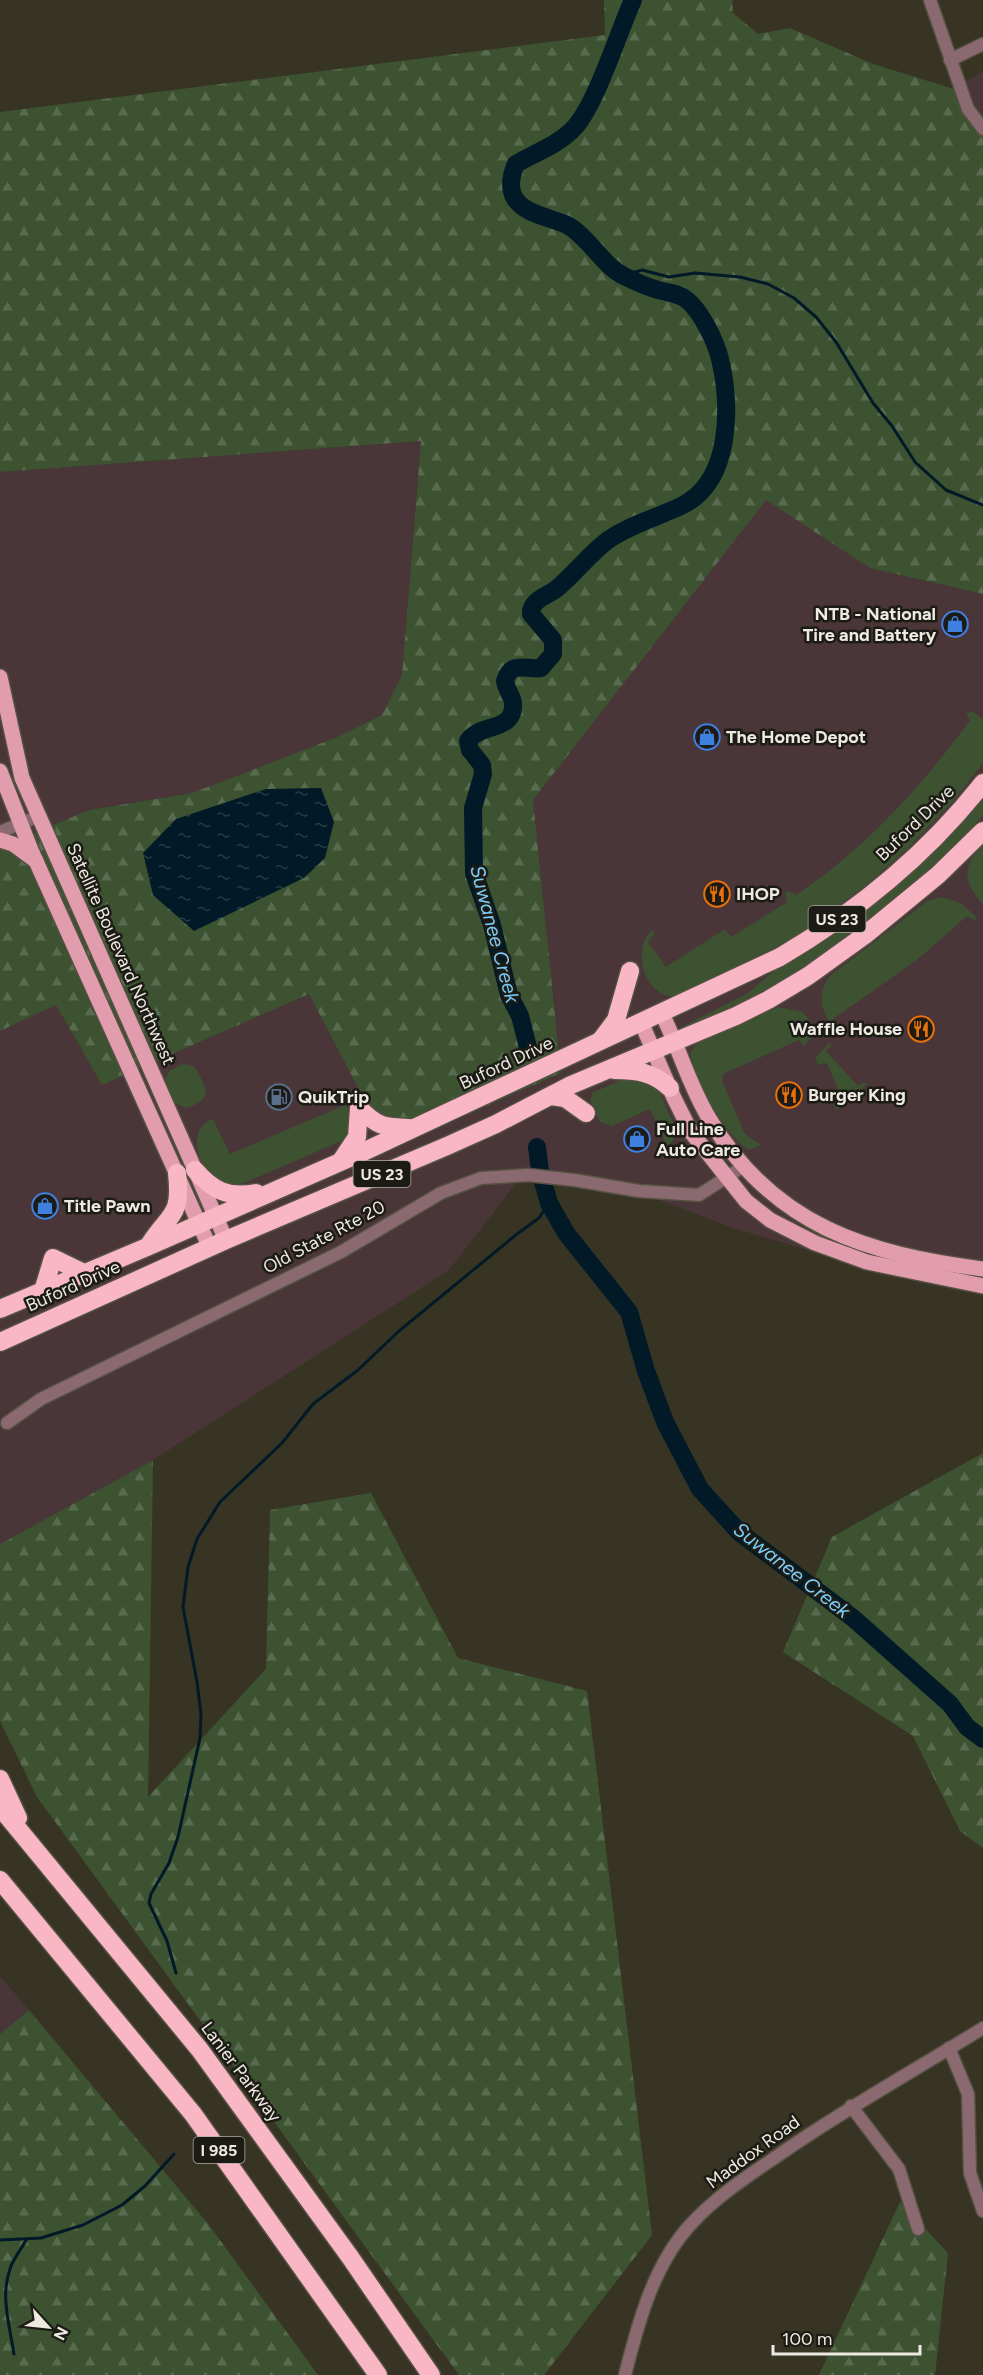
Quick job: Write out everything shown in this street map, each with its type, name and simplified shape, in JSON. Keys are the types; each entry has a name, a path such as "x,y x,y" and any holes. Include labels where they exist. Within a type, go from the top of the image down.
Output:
{"highway":[{"name":"Buford Drive","path":"0,1309 278,1190 780,957 822,931 903,867 938,834 983,783"},
{"name":"Buford Drive","path":"0,1342 218,1244 447,1146 598,1072 736,1016 808,976 907,902 983,831"},
{"path":"599,1042 616,1020 630,971"},
{"path":"551,1096 565,1098 586,1113 586,1097 598,1072 636,1070 661,1080 670,1088"},
{"path":"341,1161 356,1140 359,1129 359,1108 375,1124 386,1128 414,1128"},
{"path":"195,1170 207,1184 222,1193 237,1196 278,1190"},
{"path":"147,1247 172,1217 180,1198 177,1173"},
{"path":"43,1291 52,1257 86,1274"},
{"path":"0,1779 27,1839"},
{"name":"Lanier Parkway","path":"0,1807 200,2050 350,2257 431,2375"},
{"name":"I 985","path":"0,1880 193,2114 378,2375"},
{"path":"0,1897 46,1936"}],"main road":[{"name":"Satellite Boulevard Northwest","path":"0,677 22,778 195,1170 208,1221 218,1244"},
{"name":"Satellite Boulevard Northwest","path":"0,771 36,862 177,1173 208,1221"},
{"path":"0,840 13,844 36,862"},
{"path":"661,1012 675,1039 690,1082 710,1121 765,1190 789,1209 834,1233 886,1251 983,1269"},
{"path":"641,1022 655,1048 670,1088 691,1132 746,1201 770,1220 814,1244 867,1262 983,1286"}],"street":[{"path":"930,0 968,109 983,129"},
{"path":"950,60 983,44"},
{"path":"0,832 39,816"},
{"name":"Old State Rte 20","path":"8,1423 41,1399 341,1252 441,1193 481,1178 528,1175 639,1191 699,1195 744,1166"},
{"name":"Maddox Road","path":"625,2375 639,2320 667,2259 692,2223 739,2181 851,2106 983,2028"},
{"path":"949,2048 968,2094 970,2173 983,2211"},
{"path":"851,2106 899,2169 918,2229"}],"shaded area":[{"path":"983,71 983,133 954,89"},
{"path":"421,441 402,675 382,715 335,738 192,793 89,810 0,847 0,472"},
{"path":"766,499 870,568 983,594 983,1273 871,1269 733,1228 601,1178 521,1177 449,1270 153,1460 0,1544 0,1031 56,1005 102,1085 309,994 390,1149 561,1073 533,800"},
{"path":"0,1976 29,2010 0,2034"}],"green space":[{"path":"604,0 732,0 733,13 758,34 790,28 873,64 954,89 983,133 983,594 870,568 766,500 533,800 561,1073 390,1149 309,994 102,1085 56,1005 0,1031 0,847 89,810 192,793 335,738 382,715 402,675 421,441 0,472 0,112 605,35"},
{"path":"973,712 983,719 983,763 954,800 910,846 865,886 792,939 677,997 665,995 648,981 642,959 646,938 652,930 655,933 648,942 666,967 725,929 731,937 787,902 785,892 789,891 796,895 821,877 868,837 912,793 970,720 966,713"},
{"path":"983,792 983,815 943,860 889,908 786,980 686,1028 684,1026 748,993"},
{"path":"983,843 983,905 971,888 967,874 971,860"},
{"path":"941,897 961,903 976,917 975,921 967,916 917,960 833,1019 836,1026 832,1027 825,1015 822,1002 823,990 829,977 927,901"},
{"path":"778,1007 803,1012 818,1031 804,1046 799,1040 723,1074 722,1081 745,1134 761,1145 749,1150 732,1134 712,1106 697,1075 691,1052 701,1037 726,1032"},
{"path":"830,1043 831,1046 826,1051 858,1086 865,1082 867,1084 837,1110 833,1104 842,1099 827,1063 818,1065 815,1058"},
{"path":"183,1064 194,1066 206,1092 202,1101 186,1108 172,1102 164,1082 169,1071"},
{"path":"630,1077 657,1086 678,1134 669,1145 667,1146 650,1109 612,1126 600,1122 590,1100 593,1092"},
{"path":"345,1105 353,1115 351,1137 244,1183 230,1184 218,1179 208,1170 197,1147 198,1135 203,1125 213,1119 230,1154"},
{"path":"983,1453 983,1848 960,1831 913,1736 783,1652 832,1537"},
{"path":"153,1460 148,1797 266,1669 270,1510 371,1493 458,1658 587,1691 652,2235 544,2375 459,2375 37,1797 0,1721 0,1544"},
{"path":"29,2010 209,2225 318,2375 0,2375 0,2034"},
{"path":"900,2202 948,2253 935,2375 819,2375"}],"water":[{"path":"321,788 334,822 325,858 304,878 194,931 153,895 143,853 176,819 266,789"}],"waterway":[{"name":"Suwanee Creek","path":"528,1047 520,1016 509,995 492,925 474,873 473,808 483,774 482,765 470,750 468,741 473,735 503,723 512,713 512,698 505,681 511,670 519,667 541,668 553,654 553,640 531,614 533,606 539,599 562,584 608,540 635,525 681,506 698,495 710,480 719,461 724,441 726,420 724,378 718,352 698,311 680,296 645,286 616,271 575,230 522,207 513,195 511,187 516,164 547,148 569,133 583,116 599,85 633,0"},
{"path":"622,276 642,270 669,277 695,273 740,277 768,284 794,298 816,317 836,342 873,403 892,426 915,462 946,490 983,505"},
{"name":"Suwanee Creek","path":"537,1147 540,1171 549,1203 566,1233 629,1312 646,1371 665,1422 700,1489 739,1532 853,1618 950,1704 967,1727 983,1739"},
{"path":"176,1973 167,1941 149,1903 151,1894 169,1863 178,1837 200,1738 201,1714 197,1682 183,1607 188,1567 197,1539 220,1502 282,1443 313,1404 358,1370 399,1331 539,1218 549,1203"},
{"path":"0,2240 41,2238 83,2225 122,2205 145,2186 174,2154"},
{"path":"14,2354 6,2301 7,2279 11,2265 26,2240"}],"place":[{"name":"NTB - National Tire and Battery","path":"955,624"},
{"name":"The Home Depot","path":"707,737"},
{"name":"IHOP","path":"717,894"},
{"name":"Waffle House","path":"921,1029"},
{"name":"Burger King","path":"789,1095"},
{"name":"QuikTrip","path":"279,1097"},
{"name":"Full Line Auto Care","path":"637,1139"},
{"name":"Title Pawn","path":"45,1206"}]}
